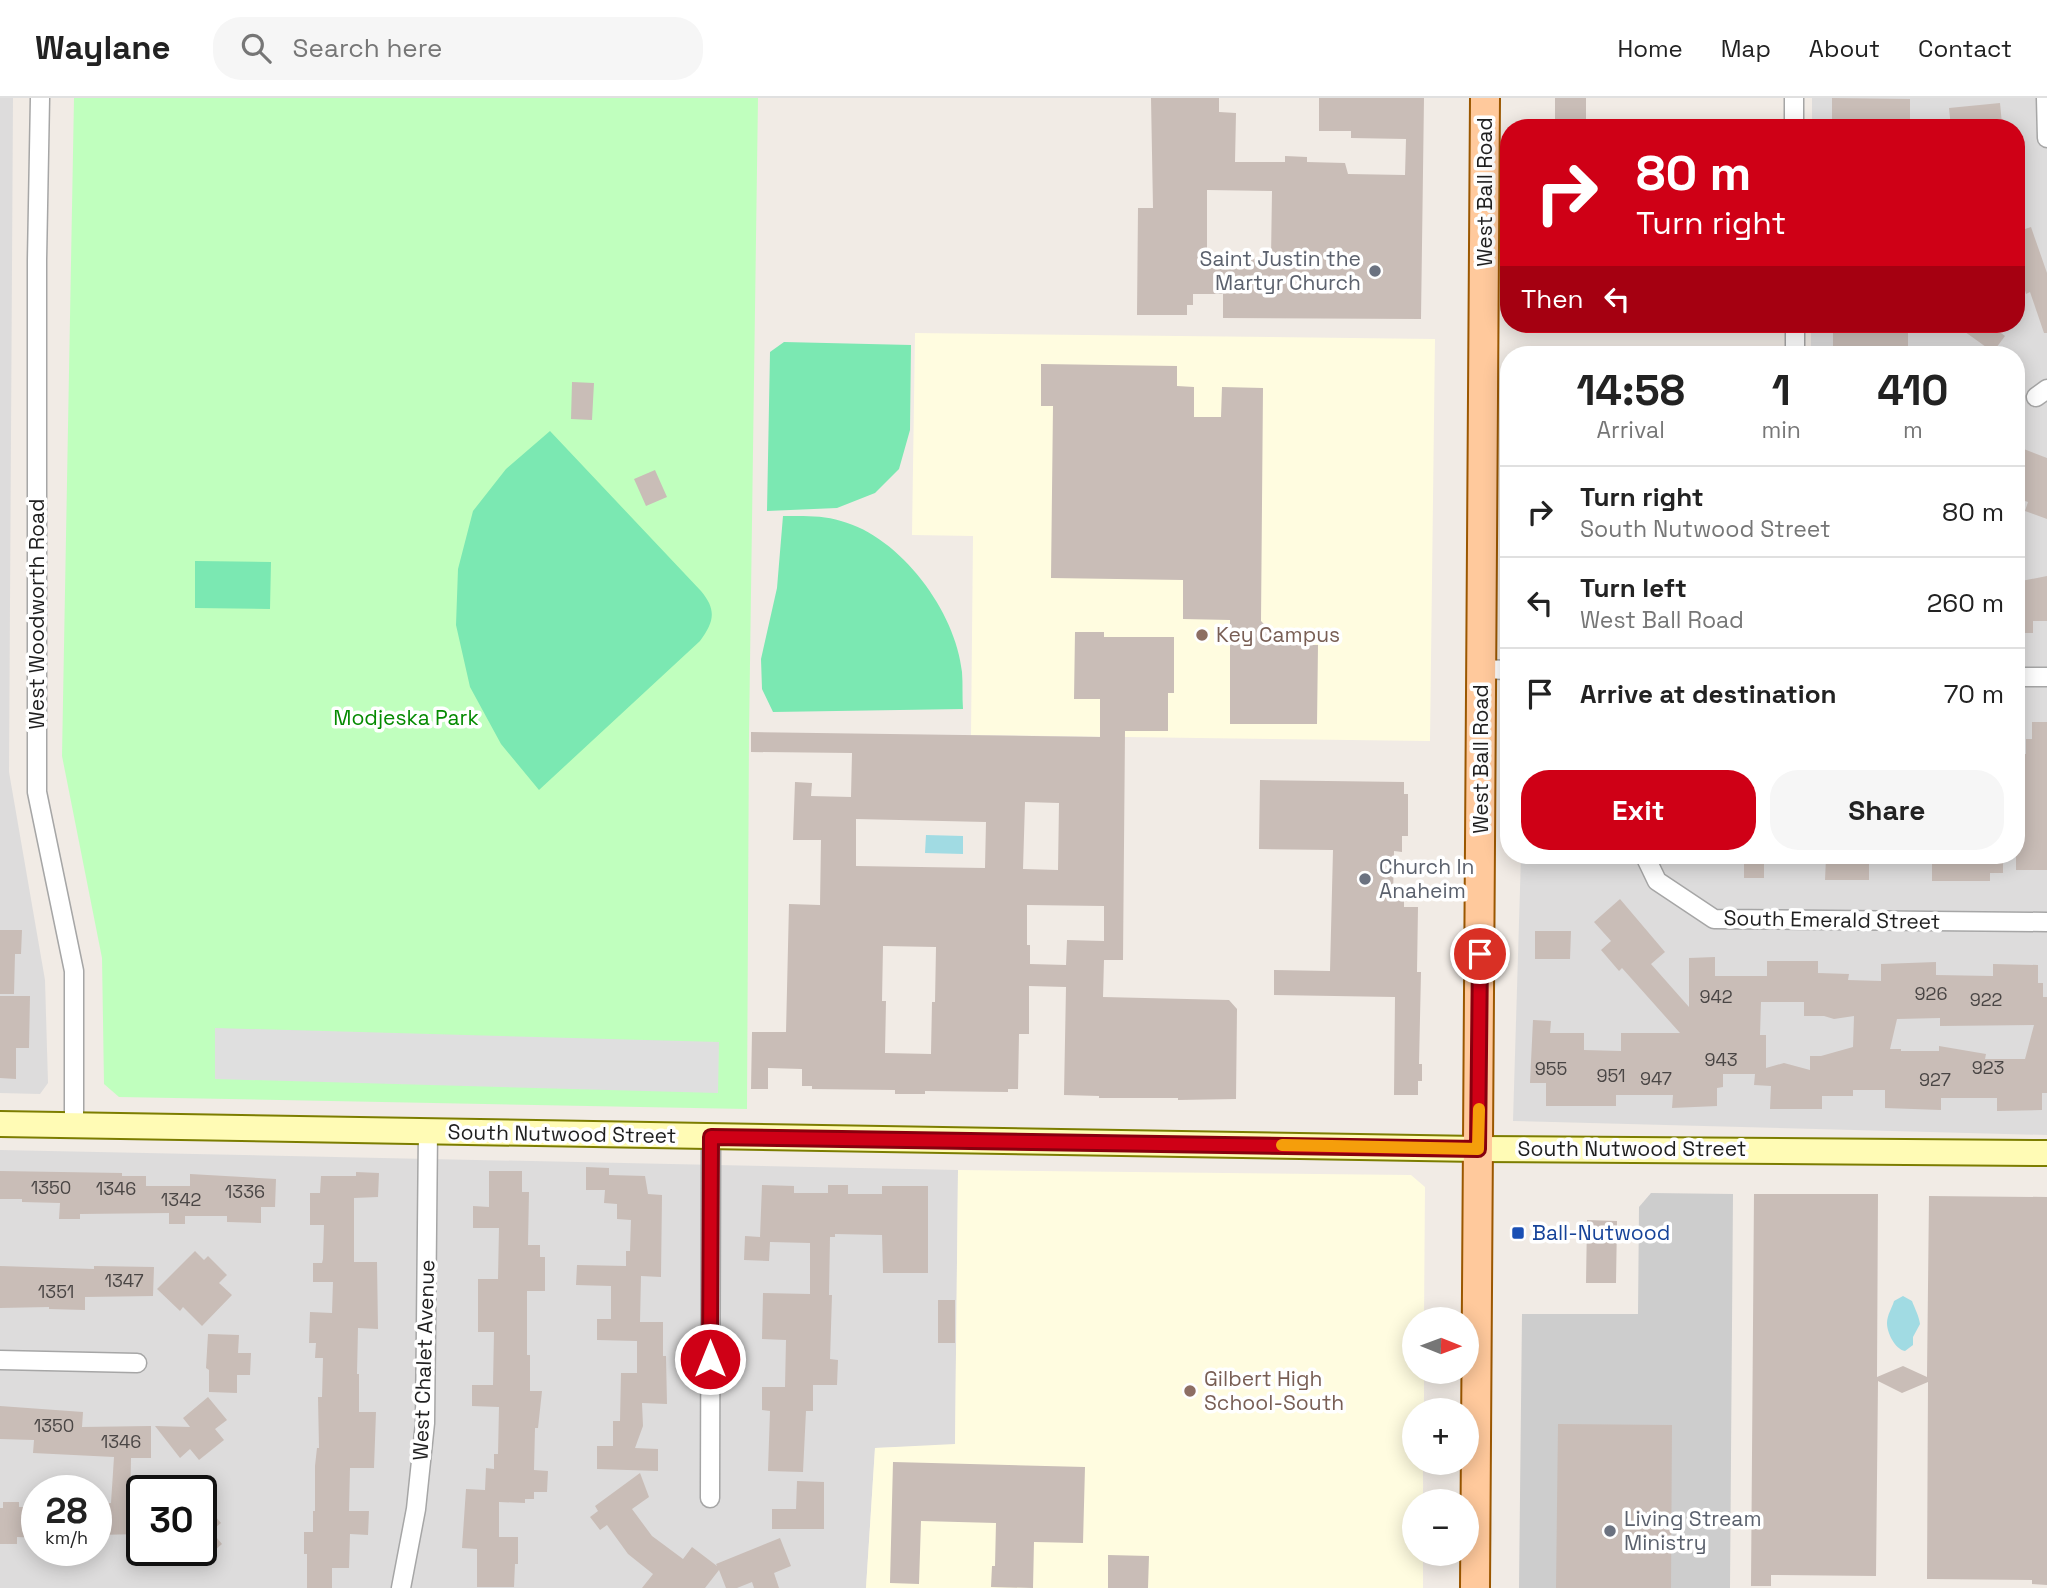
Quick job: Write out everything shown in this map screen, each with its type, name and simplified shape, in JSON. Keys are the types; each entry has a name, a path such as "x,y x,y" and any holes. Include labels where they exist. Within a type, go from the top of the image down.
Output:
{"main road":[{"name":"West Ball Road","path":"1475,1588 1478,1149 1495,669 1485,98"}],"street":[{"name":"West Woodworth Road","path":"40,98 37,260 37,792 74,971 74,1126"},
{"path":"1794,98 1794,119"},
{"path":"2046,98 2047,138"},
{"path":"2025,677 2047,677"},
{"name":"South Emerald Street","path":"1649,864 1657,881 1714,919 2047,922"},
{"name":"South Nutwood Street","path":"0,1124 1478,1149 2047,1153"},
{"name":"West Chalet Avenue","path":"401,1588 416,1509 425,1423 428,1131"},
{"path":"710,1498 711,1137"},
{"path":"0,1360 137,1363"}],"shaded area":[{"path":"0,98 13,98 9,772 45,980 48,1083 40,1094 0,1093"},
{"path":"1812,98 2047,98 2047,1135 1513,1121 1521,864 2025,864 2025,346 1811,346 1811,333 2025,333 2025,119 1812,119"},
{"name":"Key Campus","path":"915,333 1435,339 1430,741 971,735 973,536 912,535"},
{"path":"215,1028 719,1042 718,1093 215,1079"},
{"path":"0,1150 958,1170 955,1445 875,1448 866,1588 0,1588"},
{"name":"Gilbert High School-South","path":"958,1170 1411,1175 1425,1187 1424,1307 1402,1307 1402,1384 1424,1384 1424,1398 1402,1398 1402,1475 1423,1475 1423,1489 1402,1489 1402,1566 1423,1566 1423,1588 866,1588 875,1448 955,1444"},
{"path":"1651,1193 1733,1194 1730,1588 1519,1588 1522,1314 1638,1314 1639,1207"}],"green space":[{"name":"Modjeska Park","path":"74,98 758,98 747,1109 119,1097 104,1084 102,958 62,756"},
{"path":"784,342 911,345 910,430 899,469 875,493 837,508 767,511 770,352"},
{"path":"550,431 701,591 710,604 712,616 700,641 539,790 501,744 470,687 456,625 458,569 473,511 506,469"},
{"path":"783,516 820,517 841,521 884,543 904,560 922,580 949,625 958,649 962,672 963,709 773,712 762,689 761,659 777,588"},
{"path":"195,561 271,562 270,609 195,608"}],"water":[{"path":"926,835 963,836 963,854 925,853"},
{"path":"1903,1296 1912,1301 1920,1324 1913,1337 1913,1345 1905,1351 1892,1340 1887,1323 1894,1301"}],"building":[{"path":"1151,98 1219,98 1219,112 1236,113 1235,162 1285,162 1285,156 1307,157 1307,162 1345,163 1348,174 1405,175 1406,139 1351,138 1351,131 1319,131 1319,98 1424,98 1421,319 1223,318 1223,294 1193,294 1193,305 1187,305 1187,315 1137,315 1138,208 1153,208","holes":["1207,190 1272,191 1271,259 1207,258"]},
{"path":"1555,98 1586,98 1586,119 1555,119"},
{"path":"1832,98 1910,99 1910,119 1832,119"},
{"path":"2000,103 2002,119 1950,119 1949,108"},
{"path":"2031,227 2047,273 2047,333 2044,333 2030,292 2026,294 2025,290 2025,229"},
{"path":"1833,333 1908,333 1908,346 1833,346"},
{"path":"1967,333 2001,333 2005,336 1998,346 1985,346"},
{"path":"1041,364 1177,366 1177,386 1194,387 1194,417 1221,417 1222,387 1263,388 1261,621 1284,645 1318,645 1317,724 1230,724 1230,620 1183,619 1183,580 1051,578 1053,406 1041,406"},
{"path":"572,382 594,383 592,420 571,419"},
{"path":"2025,449 2047,458 2047,519 2025,511 2028,502 2025,501"},
{"path":"655,470 667,497 646,506 634,479"},
{"path":"2047,576 2047,621 2033,621 2033,633 2025,633 2025,580"},
{"path":"1075,632 1104,632 1104,637 1174,637 1174,693 1168,693 1168,731 1125,731 1123,960 1104,960 1103,997 1229,1000 1237,1009 1236,1099 1178,1100 1064,1095 1066,987 1029,986 1029,1034 1019,1034 1018,1089 1008,1089 1008,1092 925,1091 925,1094 895,1094 895,1090 812,1089 812,1086 802,1086 802,1069 768,1068 768,1089 751,1089 752,1032 786,1032 789,904 820,905 821,840 793,840 795,782 812,783 811,796 851,797 852,753 751,752 751,732 1100,737 1100,699 1074,699","holes":["1025,802 1059,803 1058,870 1023,869","856,819 986,822 985,868 856,866","1027,905 1104,906 1104,941 1067,940 1066,965 1030,964 1030,945 1027,945","883,946 936,947 931,1054 885,1053 886,1001 882,1001"]},
{"path":"2032,722 2047,722 2047,870 2016,870 2016,864 2025,864 2025,754 2026,739 2032,739"},
{"path":"1260,780 1404,782 1404,794 1408,794 1408,836 1402,836 1402,852 1394,851 1393,898 1404,898 1404,907 1418,907 1417,972 1421,972 1419,1064 1422,1064 1422,1081 1418,1081 1418,1095 1394,1095 1395,997 1274,995 1274,970 1330,971 1333,850 1259,849"},
{"path":"1744,864 1764,864 1764,878 1744,878"},
{"path":"1826,864 1869,864 1869,880 1825,880"},
{"path":"1932,864 2003,864 2003,873 1990,873 1990,881 1932,881"},
{"path":"1620,899 1665,952 1651,964 1689,1007 1689,958 1715,957 1715,976 1767,976 1767,961 1818,961 1818,973 1849,974 1848,980 1881,981 1881,964 1936,962 1936,975 1993,976 1993,964 2038,965 2038,983 2043,983 2043,997 2047,997 2047,1093 2042,1093 2042,1110 1997,1111 1997,1098 1941,1098 1941,1110 1885,1108 1885,1090 1853,1090 1853,1096 1822,1096 1822,1109 1770,1109 1771,1086 1754,1085 1755,1074 1723,1074 1723,1087 1717,1088 1717,1106 1672,1108 1673,1095 1616,1095 1616,1106 1546,1106 1546,1083 1530,1083 1533,1020 1551,1021 1550,1033 1584,1033 1584,1050 1621,1051 1621,1033 1680,1033 1622,968 1619,971 1601,950 1611,941 1594,922","holes":["1761,1002 1804,1002 1804,1016 1834,1019 1854,1016 1853,1047 1821,1056 1810,1056 1810,1070 1784,1063 1766,1068 1766,1035 1760,1035","1940,1018 1940,1026 2034,1025 2025,1059 1985,1059 1986,1054 1939,1046 1939,1051 1890,1049 1897,1019"]},
{"path":"0,930 22,930 21,954 15,954 14,994 0,994"},
{"path":"1535,931 1571,931 1570,959 1535,959"},
{"path":"0,996 30,996 29,1048 16,1048 16,1079 0,1078"},
{"path":"586,1167 609,1168 609,1175 645,1176 648,1194 662,1195 661,1277 641,1276 640,1322 663,1322 667,1404 642,1403 643,1426 635,1448 658,1449 658,1471 597,1469 597,1446 613,1446 613,1421 620,1421 621,1373 637,1373 637,1341 597,1340 597,1319 611,1319 611,1286 576,1285 577,1265 626,1266 626,1251 630,1251 631,1220 617,1219 617,1204 604,1203 605,1190 586,1190"},
{"path":"0,1171 122,1173 122,1176 146,1176 146,1186 190,1186 190,1174 276,1179 275,1207 261,1207 261,1223 227,1222 227,1216 185,1216 185,1224 169,1224 169,1213 80,1214 80,1219 59,1219 60,1203 0,1199"},
{"path":"489,1171 522,1171 522,1192 529,1192 528,1245 540,1245 540,1257 545,1257 545,1291 527,1291 527,1355 530,1355 530,1391 542,1391 538,1428 535,1428 534,1470 548,1471 547,1492 534,1492 534,1499 525,1499 525,1503 499,1502 499,1537 518,1537 518,1564 515,1564 514,1587 477,1587 477,1549 462,1548 466,1489 485,1490 486,1468 494,1469 494,1454 498,1454 499,1407 472,1406 472,1385 493,1385 494,1332 478,1332 478,1279 498,1279 499,1228 473,1228 473,1206 489,1207"},
{"path":"356,1172 379,1173 378,1197 354,1198 354,1262 377,1262 378,1329 358,1328 357,1374 359,1412 376,1412 374,1468 350,1468 349,1511 369,1511 368,1535 350,1534 349,1568 332,1568 332,1588 307,1588 304,1532 313,1532 315,1466 319,1448 318,1397 322,1397 323,1358 315,1358 316,1343 309,1343 310,1312 332,1313 333,1282 313,1282 313,1263 322,1263 323,1259 324,1225 310,1225 310,1193 320,1193 321,1176 356,1176"},
{"path":"762,1185 794,1186 794,1193 828,1193 828,1185 848,1185 848,1194 882,1194 882,1186 928,1186 928,1273 883,1273 882,1235 835,1234 835,1237 830,1237 830,1359 838,1360 837,1385 813,1385 813,1411 806,1411 803,1472 768,1471 770,1411 762,1410 762,1387 785,1387 786,1340 762,1339 763,1293 810,1294 810,1243 770,1242 769,1261 744,1260 745,1236 760,1237"},
{"path":"1754,1194 1878,1194 1877,1377 1903,1366 1927,1377 1929,1196 2047,1197 2047,1585 2032,1584 2032,1580 1927,1579 1928,1382 1902,1393 1878,1381 1876,1576 1771,1575 1771,1586 1751,1586"},
{"path":"1587,1220 1617,1221 1616,1283 1586,1283"},
{"path":"195,1251 204,1260 208,1256 227,1275 219,1283 232,1295 202,1326 183,1307 180,1311 157,1289"},
{"path":"0,1266 94,1269 94,1266 154,1267 153,1296 85,1297 85,1310 49,1307 0,1308"},
{"path":"938,1300 955,1300 955,1343 938,1343"},
{"path":"208,1334 239,1335 238,1353 251,1353 250,1375 237,1375 237,1393 209,1392 209,1370 206,1368"},
{"path":"208,1397 227,1420 215,1429 224,1440 199,1460 190,1449 180,1458 155,1426 190,1427 183,1418"},
{"path":"0,1406 83,1412 82,1427 151,1426 151,1458 131,1458 131,1475 126,1475 126,1534 112,1535 114,1457 33,1453 34,1440 0,1439"},
{"path":"1558,1424 1672,1425 1671,1588 1556,1588"},
{"path":"893,1462 1085,1467 1083,1543 1034,1542 1033,1588 991,1587 992,1566 995,1566 996,1523 921,1521 919,1584 890,1583"},
{"path":"640,1473 649,1497 632,1509 652,1536 683,1559 692,1547 717,1566 716,1564 780,1538 791,1566 774,1573 779,1588 754,1588 752,1582 737,1588 726,1588 719,1570 705,1588 642,1588 653,1574 628,1554 607,1525 600,1530 590,1517 598,1511 595,1506"},
{"path":"797,1481 824,1482 824,1529 772,1529 772,1509 796,1509"},
{"path":"3,1502 19,1502 21,1507 21,1537 17,1537 17,1544 0,1544 0,1508 3,1508"},
{"path":"1108,1555 1149,1556 1148,1588 1108,1588"}],"slow traffic":[{"path":"1282,1145 1478,1149 1479,1109"}],"place":[{"name":"Saint Justin the Martyr Church","path":"1375,271"},
{"name":"Key Campus","path":"1202,635"},
{"name":"Church In Anaheim","path":"1365,879"},
{"name":"Ball-Nutwood","path":"1518,1233"},
{"name":"Gilbert High School-South","path":"1190,1391"},
{"name":"Living Stream Ministry","path":"1610,1531"}],"route":[{"path":"710,1359 711,1137 1478,1149 1480,954"}]}
